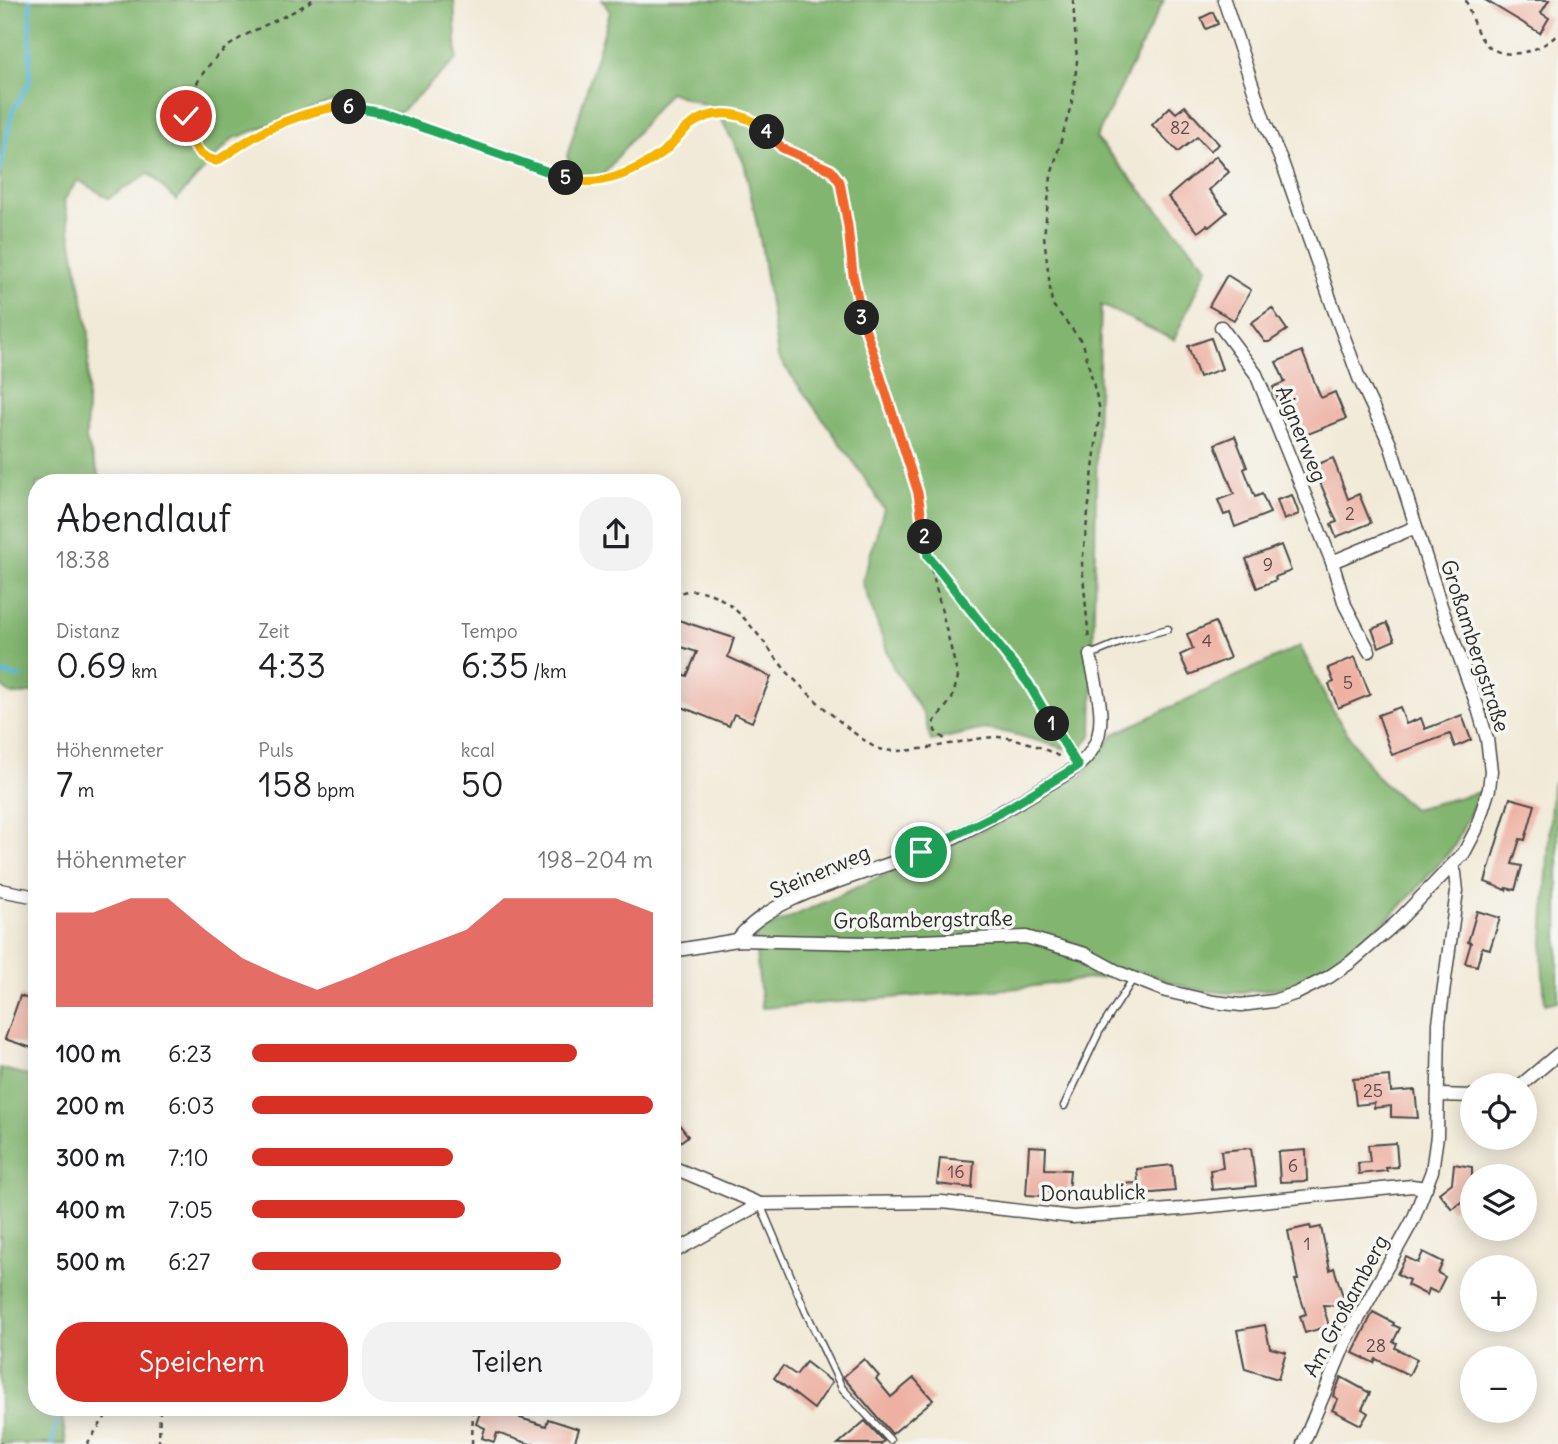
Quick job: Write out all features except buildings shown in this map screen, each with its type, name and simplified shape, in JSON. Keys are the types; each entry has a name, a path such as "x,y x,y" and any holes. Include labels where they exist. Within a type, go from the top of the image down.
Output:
{"street":[{"name":"Großambergstraße","path":"681,949 737,940 867,943 1026,937 1085,954 1120,974 1166,991 1241,1005 1273,1001 1297,993 1329,977 1351,962 1397,922 1464,853 1476,830 1489,789 1491,771 1487,739 1441,606 1390,444 1359,377 1337,319 1282,162 1265,123 1224,0"},
{"name":"Aignerweg","path":"1221,327 1256,374 1332,562 1345,605 1369,651"},
{"path":"1332,562 1416,527"},
{"name":"Steinerweg","path":"737,940 745,929 779,906 921,852 1003,811 1078,766 1094,748 1101,725 1090,655"},
{"name":"Am Großamberg","path":"1303,1444 1346,1341 1403,1238 1426,1188 1435,1157 1439,1096 1439,1023 1457,891 1455,873 1451,867"},
{"path":"0,890 28,895"},
{"path":"1535,1073 1558,1054"},
{"path":"1439,1096 1460,1096"},
{"path":"681,1171 760,1204"},
{"name":"Donaublick","path":"760,1204 942,1202 1073,1217 1401,1187 1426,1188"},
{"path":"681,1249 760,1204"}],"lane":[{"path":"1090,655 1124,641 1168,629"},
{"path":"1064,1106 1099,1032 1133,978"},
{"path":"760,1204 842,1388 890,1440"}],"path":[{"path":"313,0 235,41 206,69 194,89 186,116 190,139 202,157 216,161 255,136 291,120 339,106 382,113 579,183 611,178 638,168 664,151 688,126 711,114 729,114 748,117 782,148 831,170 840,182 862,319 918,493 938,603 958,677 952,699 934,722 935,731 950,743"},
{"path":"1073,0 1077,61 1073,98 1051,176 1044,236 1052,304 1083,343 1100,410 1082,564 1090,655"},
{"path":"1466,0 1478,31 1486,44 1494,49 1505,53 1534,50 1549,43 1558,34"},
{"path":"928,556 1028,683 1078,766"},
{"path":"681,591 697,590 726,602 761,636 791,675 853,732 875,748 891,752 909,751 979,738 1000,737 1027,744 1078,766"},
{"path":"87,1444 106,1416"},
{"path":"159,1444 160,1416"},
{"path":"472,1444 473,1416"}],"green space":[{"path":"0,0 454,0 457,59 399,113 333,101 232,139 176,200 149,174 108,198 78,180 64,200 89,332 86,440 99,474 28,474 28,693 12,695 0,685"},
{"path":"602,0 1164,0 1096,138 1207,267 1174,340 1101,305 1092,734 1078,752 984,729 931,741 924,715 893,667 862,582 884,509 858,468 778,357 761,244 744,162 715,108 669,92 600,179 574,176 567,156 610,12"},
{"path":"1300,646 1334,713 1377,777 1413,809 1480,792 1454,847 1402,905 1330,969 1298,984 1227,993 1191,989 1143,972 1019,988 762,1008 754,934 996,824 1037,802 1073,778 1081,777 1114,734"},
{"path":"1558,779 1558,1001 1545,1004 1542,960 1552,785"},
{"path":"0,1068 28,1076 28,1416 62,1416 66,1444 0,1444"}],"waterway":[{"path":"0,170 12,112 30,81 30,0"},
{"path":"0,673 21,677"},
{"path":"52,1444 58,1416"}],"route":[{"path":"186,116 190,139 202,157 216,161 255,136 291,120 339,106 382,113 579,183 611,178 638,168 664,151 688,126 711,114 729,114 748,117 782,148 831,170 840,182 862,319 918,493 928,556 1028,683 1078,766 1003,811 921,852"}]}
